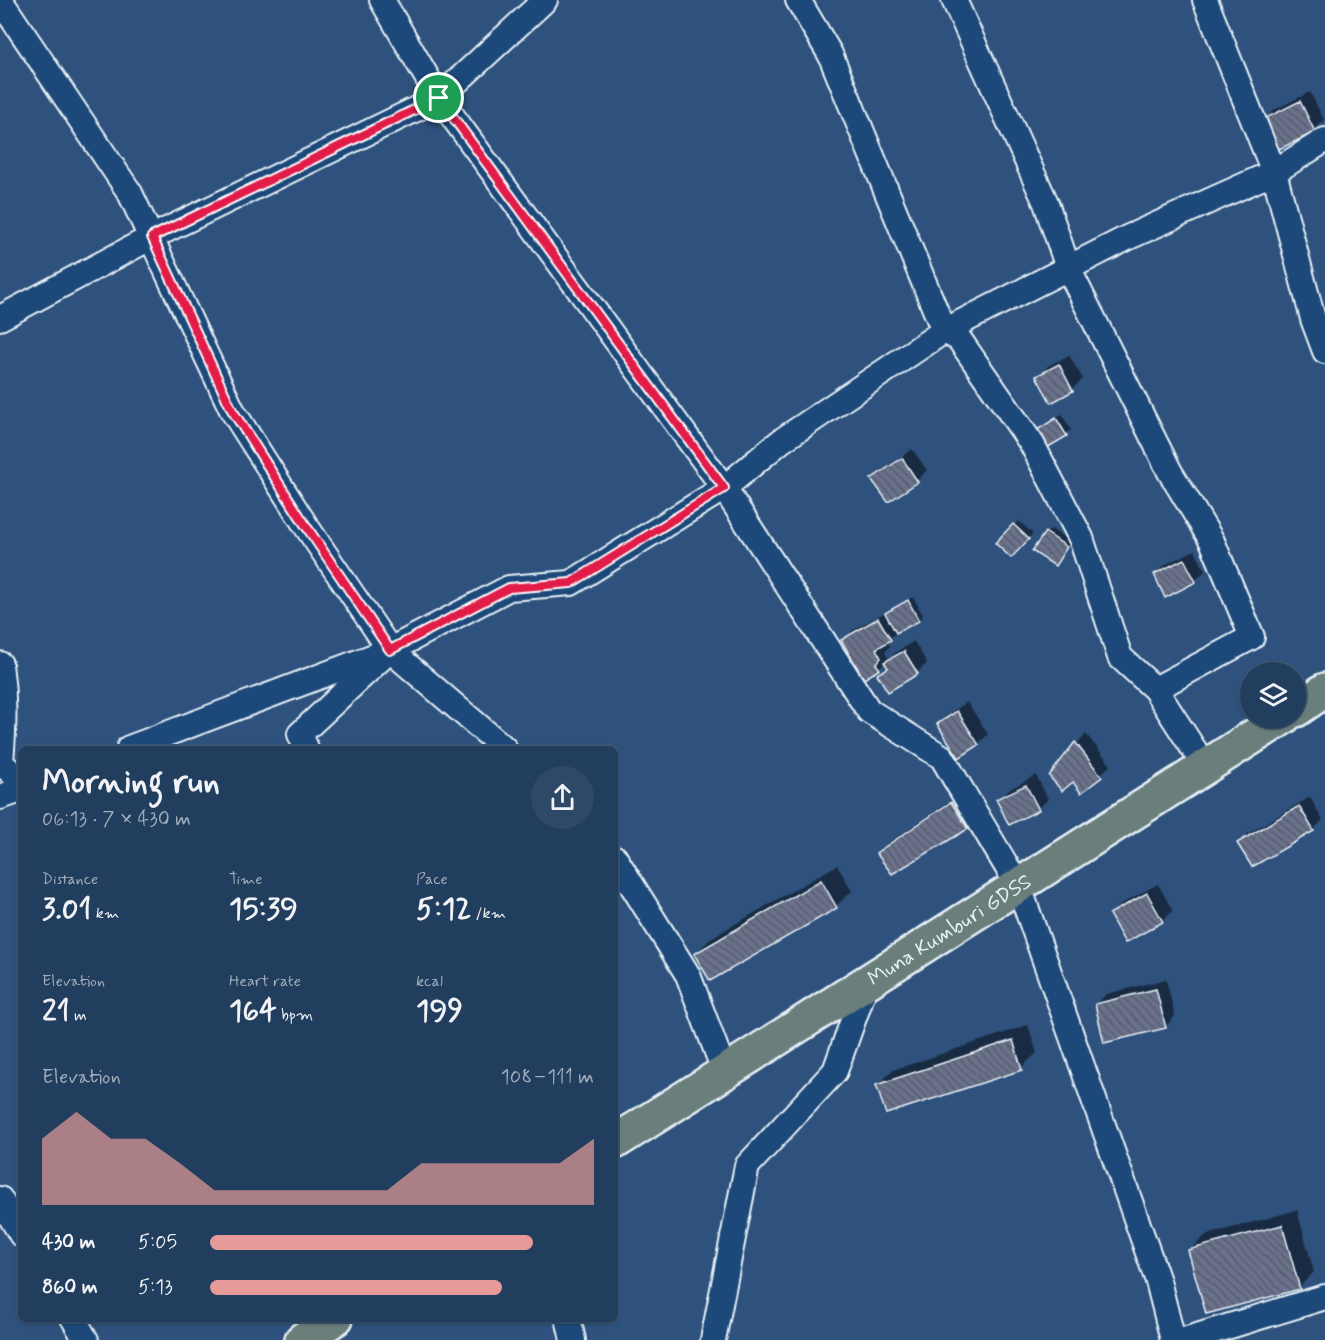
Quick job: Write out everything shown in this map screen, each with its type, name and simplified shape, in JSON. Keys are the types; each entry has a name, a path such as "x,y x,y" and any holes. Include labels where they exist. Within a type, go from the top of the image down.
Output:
{"highway":[{"path":"1306,703 1325,690"},
{"name":"Muna Kumburi GDSS","path":"618,1140 1267,728"},
{"path":"302,1340 330,1322"}],"street":[{"path":"0,0 130,193 232,410 306,526 390,650 502,746"},
{"path":"382,0 439,98 724,488 870,711 942,757 1019,887 1158,1281 1173,1340"},
{"path":"0,318 152,237 439,98 545,0"},
{"path":"798,0 830,54 944,331 959,339 1032,444 1081,538 1120,657 1155,689 1206,768"},
{"path":"954,0 1046,203 1068,268 1170,472 1212,541 1252,637 1155,689"},
{"path":"1205,0 1274,172 1313,319 1325,351"},
{"path":"134,746 390,650 509,588 571,583 724,488 781,441 944,331 1129,237 1274,172 1325,140"},
{"path":"305,746 300,734 390,650"},
{"path":"0,664 5,699 5,724 0,762 18,778"},
{"path":"0,797 18,791"},
{"path":"618,863 688,975 725,1073"},
{"path":"712,1340 747,1166 835,1071 866,984"},
{"path":"0,1200 18,1229"},
{"path":"1184,1340 1325,1297"},
{"path":"75,1322 86,1340"},
{"path":"569,1322 573,1340"}],"building":[{"path":"1300,101 1315,132 1277,150 1262,120"},
{"path":"1059,364 1073,391 1051,403 1036,376"},
{"path":"1056,418 1067,436 1045,449 1034,432"},
{"path":"902,458 918,482 888,502 871,479"},
{"path":"1013,524 1029,539 1011,558 995,543"},
{"path":"1045,532 1067,547 1055,566 1032,551"},
{"path":"1184,559 1196,582 1165,598 1154,574"},
{"path":"908,600 919,621 896,633 885,613"},
{"path":"878,618 891,640 876,649 881,658 876,664 880,669 864,679 841,640"},
{"path":"904,651 918,674 888,692 877,674 888,668 884,662"},
{"path":"957,711 979,745 959,758 937,724"},
{"path":"1075,742 1102,777 1081,793 1073,782 1062,791 1049,776"},
{"path":"1026,785 1039,810 1009,825 996,799"},
{"path":"951,802 968,829 892,874 876,853"},
{"path":"1299,806 1314,831 1252,867 1237,843"},
{"path":"821,880 837,908 710,981 694,954"},
{"path":"1147,893 1163,922 1125,943 1109,914"},
{"path":"1156,989 1166,1028 1104,1043 1095,1004"},
{"path":"1013,1040 1022,1070 886,1114 876,1085"},
{"path":"1282,1225 1300,1289 1206,1314 1188,1250"}],"route":[{"path":"439,98 724,488 571,583 509,588 390,650 306,526 232,410 152,237 439,98"}]}
